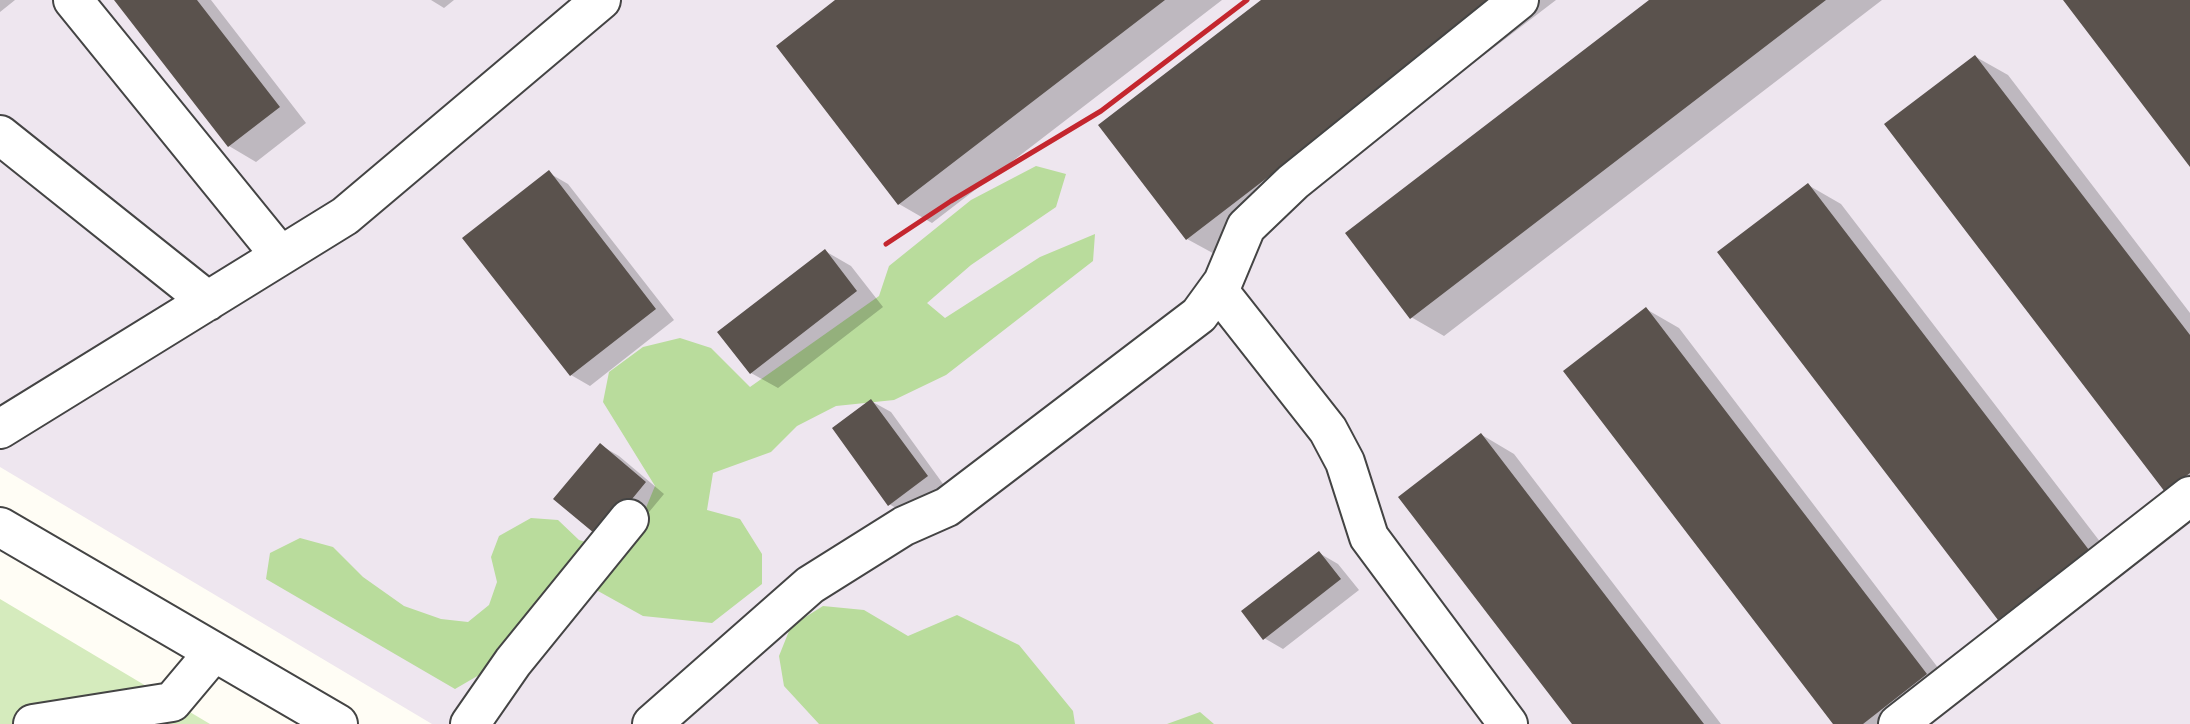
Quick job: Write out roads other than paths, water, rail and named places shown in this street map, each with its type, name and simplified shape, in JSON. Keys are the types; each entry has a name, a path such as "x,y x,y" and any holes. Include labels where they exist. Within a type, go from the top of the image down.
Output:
{"street":[{"path":"73,0 281,256"},
{"path":"0,429 345,216 601,0"},
{"path":"652,724 810,584 904,526 947,508 1199,315 1218,290 1246,227 1293,182 1519,0"},
{"path":"0,135 208,301"},
{"path":"1218,290 1328,430 1345,462 1369,537 1508,724"},
{"path":"1898,724 2190,496"},
{"path":"470,724 513,662 629,519"},
{"path":"0,527 338,724"},
{"path":"33,724 172,702 214,652"}],"railway":[{"path":"886,244 951,201 1101,111 1247,0"}]}
